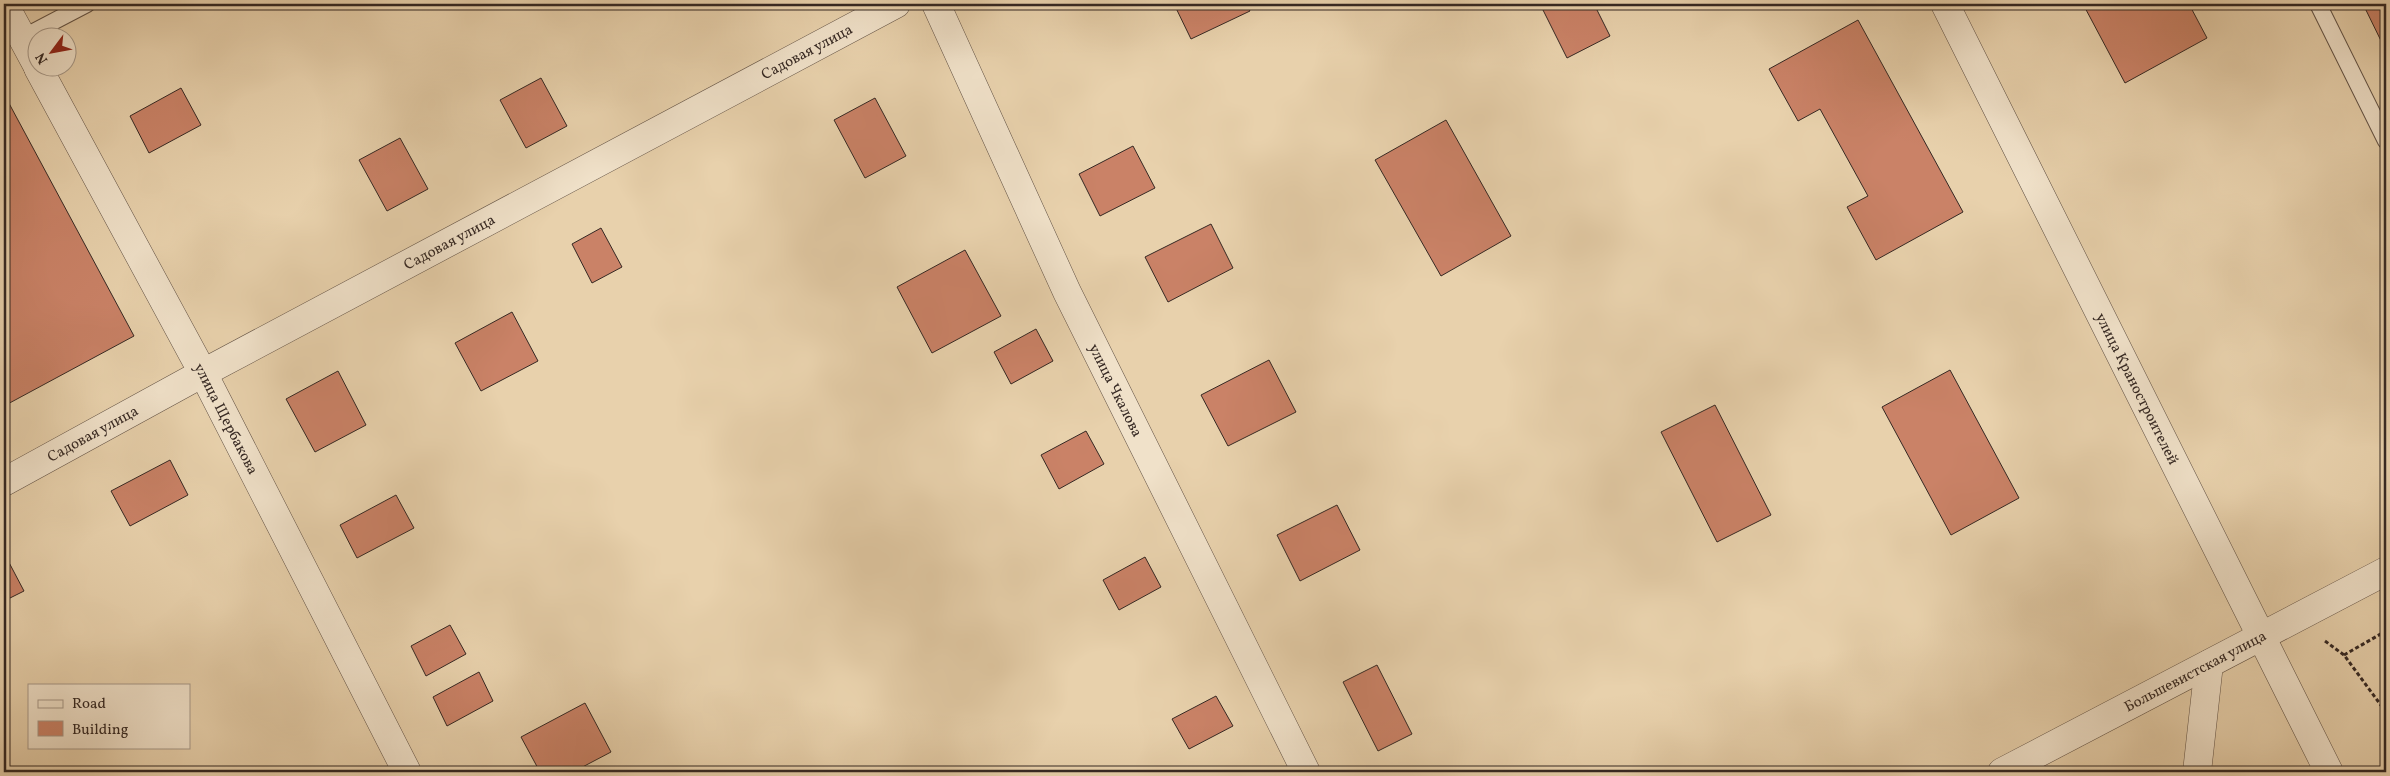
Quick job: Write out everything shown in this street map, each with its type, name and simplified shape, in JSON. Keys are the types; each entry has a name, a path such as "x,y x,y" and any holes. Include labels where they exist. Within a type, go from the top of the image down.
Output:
{"street":[{"name":"улица Щербакова","path":"4,4 28,49"},
{"name":"Садовая улица","path":"4,482 203,372 896,4"},
{"name":"улица Чкалова","path":"936,4 1067,292 1306,772"},
{"name":"улица Краностроителей","path":"1945,4 2329,772"},
{"name":"улица Щербакова","path":"44,78 203,372 407,772"},
{"name":"Большевистская улица","path":"2002,772 2386,571"},
{"path":"2197,772 2208,664"}],"lane":[{"path":"22,38 87,4"},
{"path":"2318,4 2386,141"}],"path":[{"path":"2296,618 2344,655 2386,712"},
{"path":"2344,655 2386,631"}],"building":[{"path":"1174,4 1246,4 1250,11 1191,39"},
{"path":"1540,4 1594,4 1610,36 1567,58"},
{"path":"2083,4 2189,4 2207,38 2125,83"},
{"path":"2363,4 2386,4 2386,51"},
{"path":"1858,20 1963,212 1876,260 1847,207 1868,196 1820,109 1798,121 1769,69"},
{"path":"541,78 567,126 526,148 500,100"},
{"path":"181,88 201,125 149,153 130,116"},
{"path":"4,94 134,336 4,406"},
{"path":"875,98 906,156 865,178 834,120"},
{"path":"1446,120 1511,236 1441,276 1375,160"},
{"path":"400,138 428,189 387,211 359,160"},
{"path":"1133,146 1155,188 1100,216 1079,174"},
{"path":"1211,224 1233,268 1168,302 1145,257"},
{"path":"601,228 622,267 592,283 572,244"},
{"path":"965,250 1001,316 932,353 897,287"},
{"path":"512,312 538,361 481,391 455,343"},
{"path":"1036,329 1053,361 1011,384 994,352"},
{"path":"1269,360 1296,412 1228,446 1201,395"},
{"path":"1950,370 2019,498 1951,535 1882,407"},
{"path":"338,371 366,425 315,452 286,399"},
{"path":"1715,405 1771,515 1717,542 1661,432"},
{"path":"1086,431 1104,464 1059,489 1041,455"},
{"path":"170,460 188,495 130,526 111,491"},
{"path":"396,495 414,528 357,558 340,525"},
{"path":"1337,505 1360,550 1300,581 1277,535"},
{"path":"4,553 24,591 4,601"},
{"path":"1145,557 1161,587 1119,610 1103,580"},
{"path":"450,625 466,654 426,676 411,646"},
{"path":"1377,665 1412,734 1378,751 1343,682"},
{"path":"479,672 493,701 447,726 433,697"},
{"path":"1216,696 1233,726 1189,749 1172,719"},
{"path":"585,703 611,752 573,772 540,772 521,737"}]}
